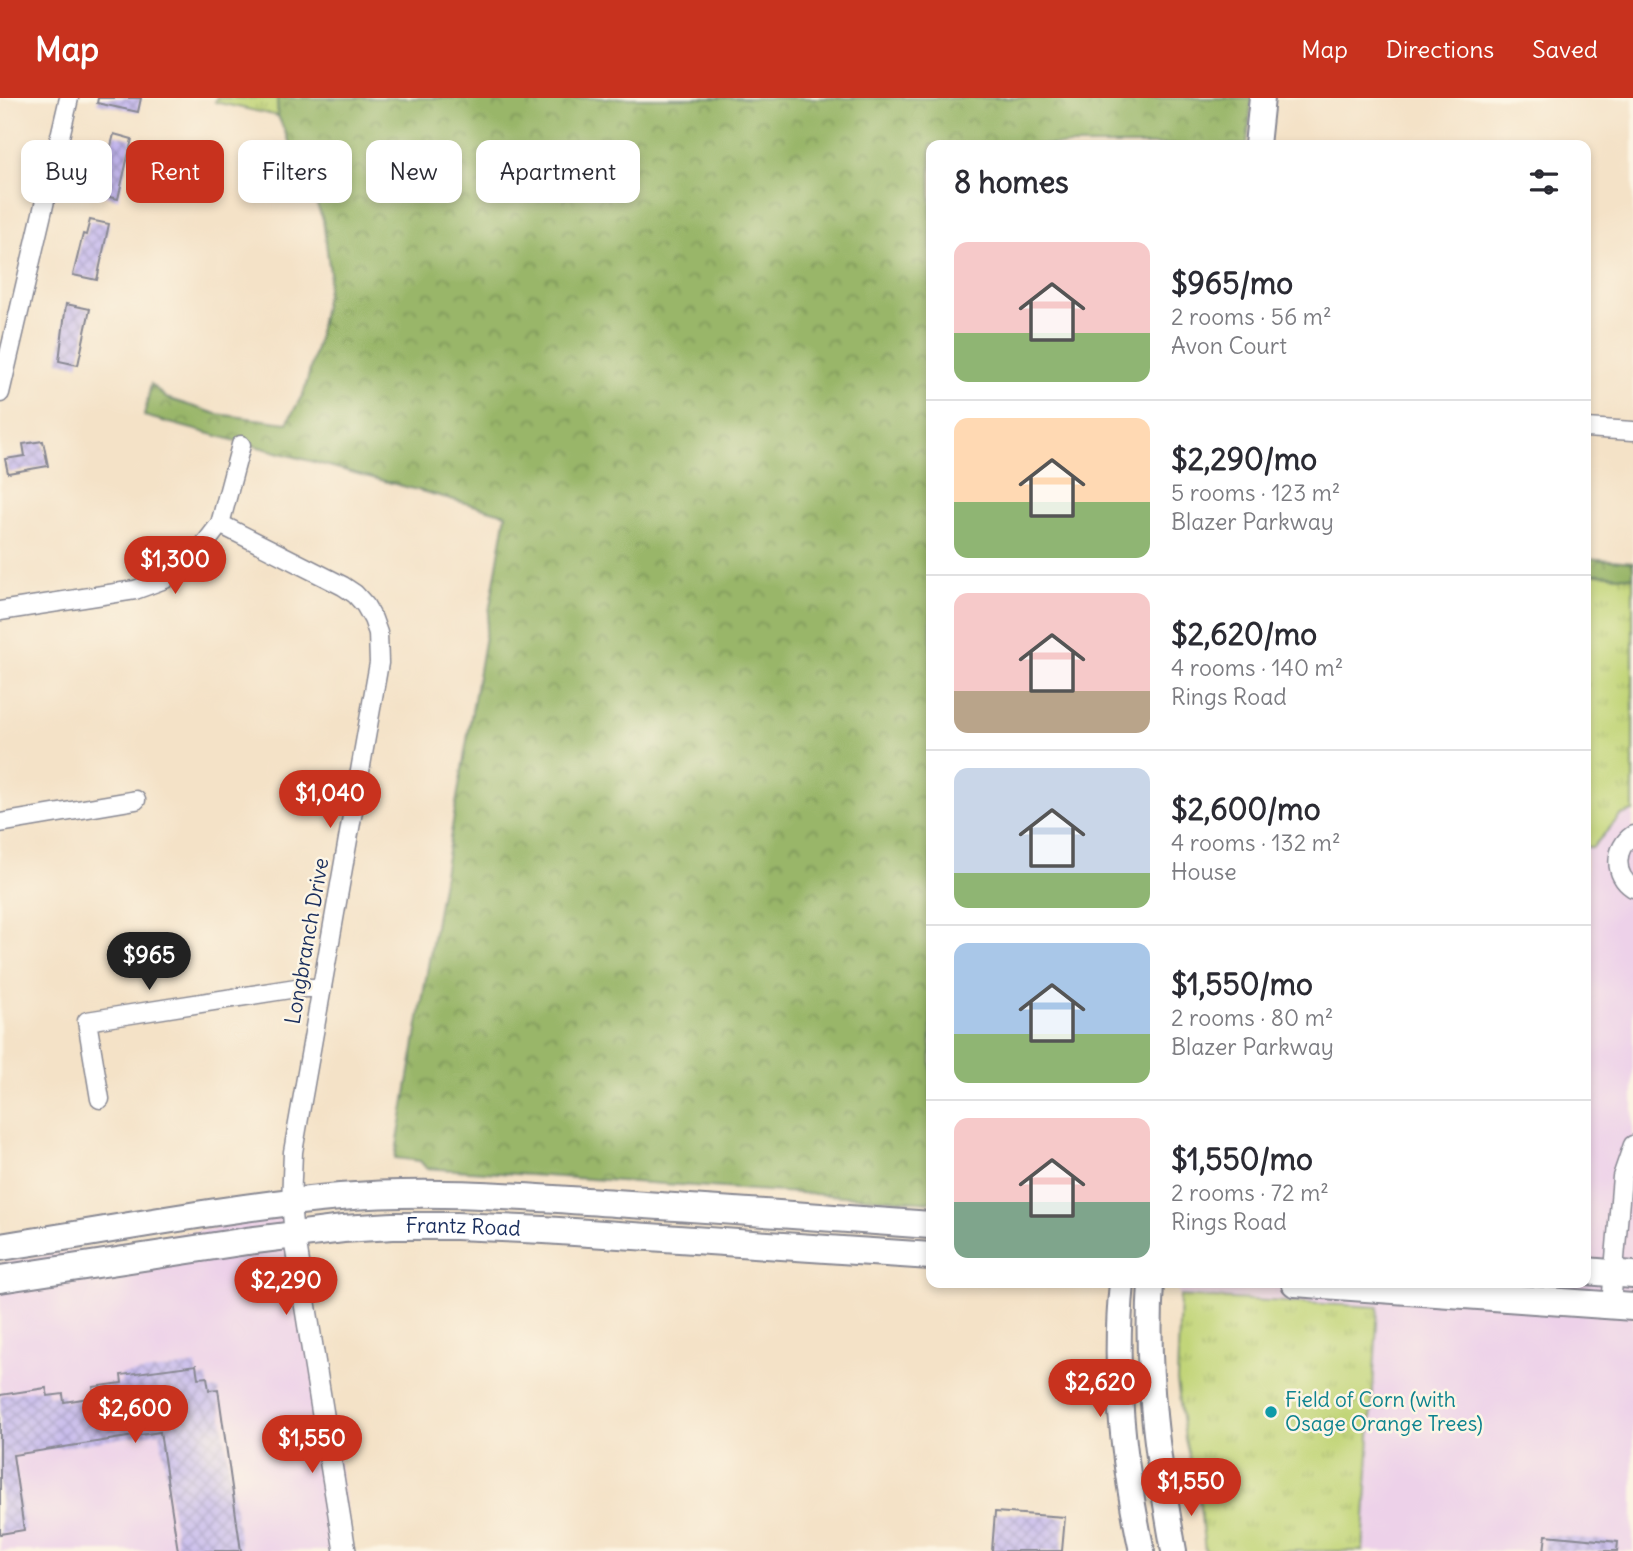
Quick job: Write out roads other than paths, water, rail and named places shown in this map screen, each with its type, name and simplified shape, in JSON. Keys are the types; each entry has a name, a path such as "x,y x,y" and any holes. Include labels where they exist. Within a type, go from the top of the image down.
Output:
{"main road":[{"path":"1258,140 1262,98"},
{"path":"293,1235 313,1221 340,1213 404,1205 443,1194"},
{"name":"Frantz Road","path":"0,1247 340,1197 443,1194 545,1198 926,1225"},
{"path":"164,1254 245,1224 291,1203"},
{"name":"Frantz Road","path":"0,1279 343,1228 456,1226 926,1256"},
{"path":"1591,1272 1623,1274"},
{"path":"1122,1288 1120,1364 1123,1423 1130,1499 1142,1551"},
{"path":"1151,1288 1150,1358 1154,1424 1174,1551"},
{"path":"1366,1288 1622,1306"}],"street":[{"path":"0,393 69,98"},
{"path":"1591,428 1633,431"},
{"path":"0,611 135,590 165,579 194,558 220,524 241,445"},
{"name":"Longbranch Drive","path":"220,524 343,586 365,605 378,633 379,663 293,1153 293,1235"},
{"path":"0,823 136,800"},
{"path":"1633,835 1621,848 1618,857 1622,877 1633,888"},
{"path":"100,1098 87,1021 296,988 322,988"},
{"path":"1622,1306 1622,1177 1633,1145"},
{"path":"293,1235 345,1551"}],"place":[{"name":"Field of Corn (with Osage Orange Trees)","path":"1271,1412"}]}
